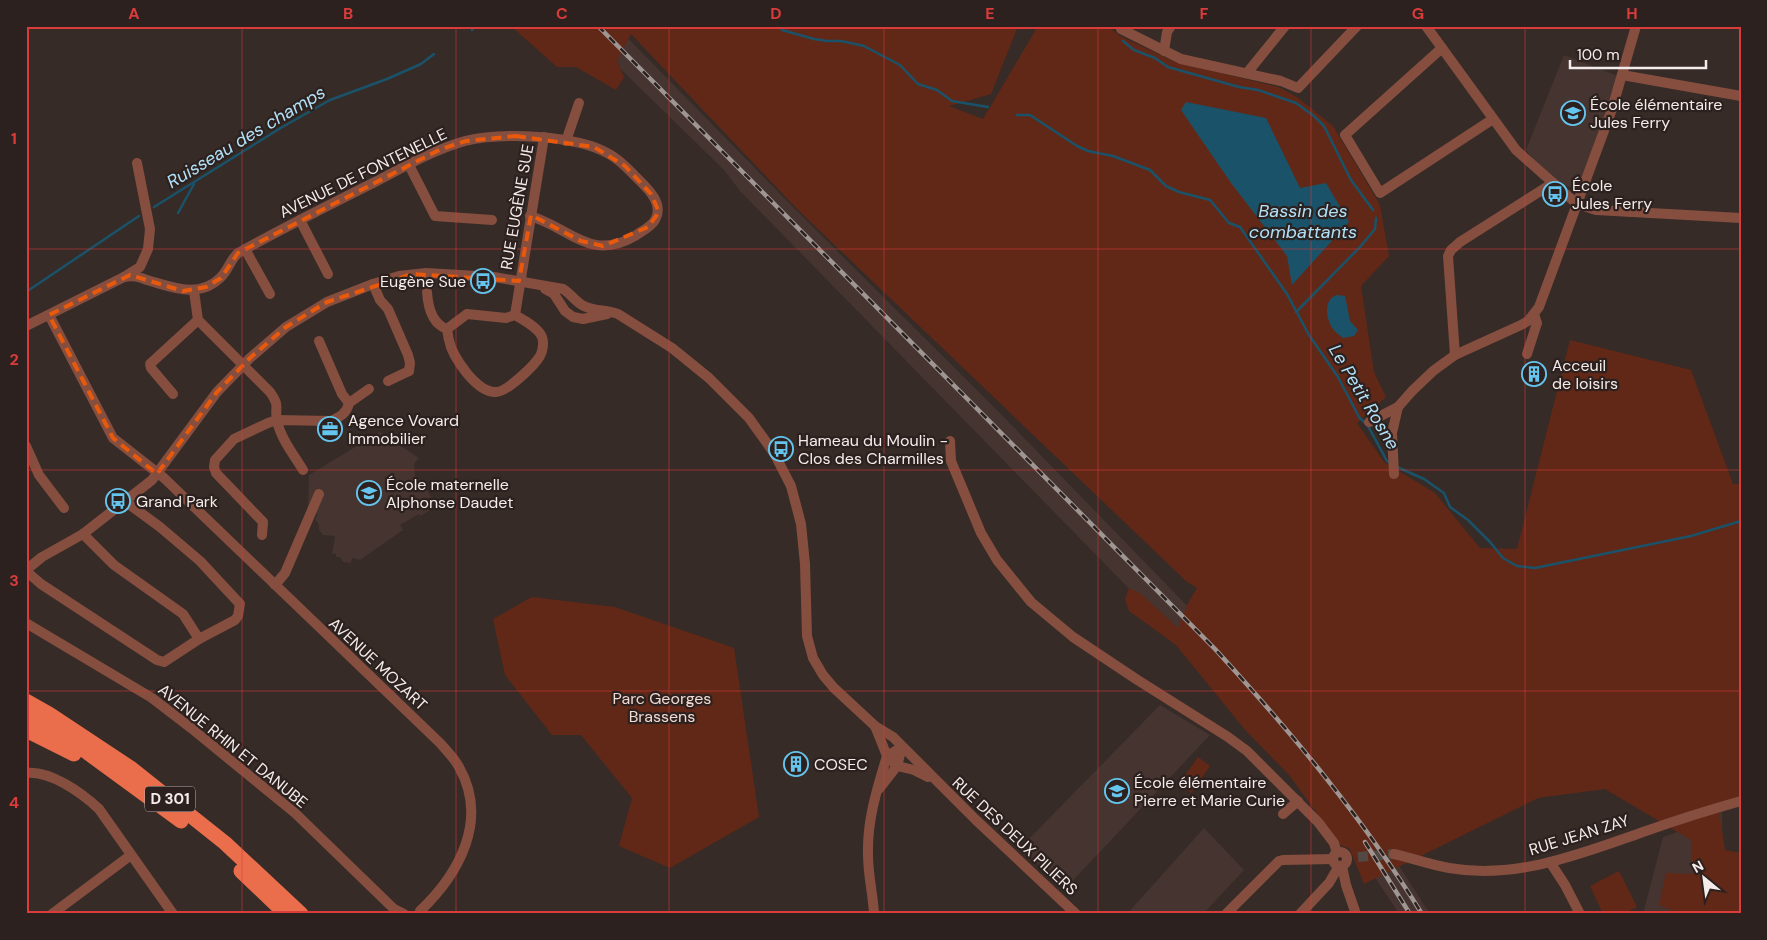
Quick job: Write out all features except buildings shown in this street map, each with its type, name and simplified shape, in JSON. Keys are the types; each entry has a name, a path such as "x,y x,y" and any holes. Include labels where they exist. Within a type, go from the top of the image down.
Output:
{"highway":[{"name":"D 301","path":"26,701 132,769 225,843 301,914"},
{"name":"D 301","path":"26,714 84,750 170,812 229,860 286,914"},
{"path":"26,730 90,763 170,812"}],"street":[{"path":"1164,52 1167,32 1171,26"},
{"path":"1246,73 1285,26"},
{"path":"1122,28 1180,59 1281,81 1298,88 1357,26"},
{"path":"1426,26 1516,150 1577,204 1596,210 1741,218"},
{"path":"1369,422 1398,407 1433,371 1455,355 1521,325 1534,314 1543,299 1612,109 1636,26"},
{"path":"1442,48 1345,135 1380,192 1493,119"},
{"path":"1622,76 1741,96"},
{"path":"566,141 578,103"},
{"name":"AVENUE DE FONTENELLE","path":"194,291 206,287 221,278 233,257 246,249 441,149 466,141 516,136 544,137 594,147 608,153 639,180 655,199 659,212 648,227 630,238 611,246 588,244 540,219 530,216"},
{"name":"RUE EUGÈNE SUE","path":"515,315 519,281 544,137"},
{"path":"26,326 124,277 140,267 144,261 150,238 150,229 138,163"},
{"path":"409,165 435,216 492,220"},
{"path":"1455,355 1448,256 1451,250 1460,242 1553,183"},
{"path":"300,220 328,274"},
{"path":"246,249 270,294"},
{"name":"RUE DES DEUX PILIERS","path":"26,570 42,558 83,534 152,480 217,392 242,366 270,340 303,315 327,302 399,276 426,273 494,277 563,290 570,293 586,308 609,310 618,314 672,348 709,378 749,418 774,453 791,486 801,524 805,564 806,630 809,648 828,682 875,726 893,737 934,780 1076,914"},
{"path":"124,277 136,276 183,291 194,291 198,320 270,392 277,402 277,420 282,434 302,470"},
{"path":"373,284 380,300 388,309 408,355 413,374 388,381"},
{"name":"RUE DES DEUX PILIERS","path":"538,284 554,294 565,310 573,317 583,319 600,315 618,314"},
{"path":"427,292 432,316 440,327 447,329"},
{"path":"467,314 506,318 515,315 538,330 542,336 541,355 510,386 497,393 489,391 472,380 454,354 447,329 467,314"},
{"path":"1527,354 1537,324 1534,314"},
{"name":"AVENUE MOZART","path":"49,315 113,438 164,478 440,743 459,767 468,787 472,815 465,849 452,874 421,912"},
{"path":"172,394 150,368 150,364 198,320"},
{"path":"319,341 342,394 349,403"},
{"path":"262,534 263,522 216,473 215,460 234,439 268,423 277,420 331,421 338,418 347,410 349,403 370,389"},
{"path":"1394,474 1392,432 1398,407"},
{"path":"950,441 951,461 981,533 997,560 1031,602 1073,637 1228,737 1260,762 1298,801 1334,843 1356,914"},
{"path":"26,447 38,475 64,508"},
{"path":"275,585 285,573 319,494"},
{"path":"26,570 41,584 157,660 164,662 199,639 235,620 240,604 200,561 160,527 126,502"},
{"path":"83,534 114,564 183,614 199,639"},
{"name":"AVENUE RHIN ET DANUBE","path":"26,623 152,698 295,813 394,909 405,914"},
{"name":"RUE DES DEUX PILIERS","path":"875,726 887,756 897,766 914,770 934,780"},
{"path":"874,914 868,850 870,818 887,756 902,747"},
{"path":"876,793 897,766 902,747"},
{"path":"26,773 38,772 86,796 99,809 173,914"},
{"path":"1283,814 1298,801"},
{"name":"RUE JEAN ZAY","path":"1394,854 1449,868 1466,870 1506,869 1550,862 1582,853 1692,814 1741,801"},
{"path":"52,914 131,855"},
{"path":"1226,914 1279,861 1307,859 1340,860 1358,856"},
{"path":"1300,914 1329,883 1340,860"},
{"path":"1550,862 1580,914"},
{"path":"405,914 412,909 421,912"}],"highlighted area":[{"path":"516,136 594,147 625,166 651,194 659,212 648,227 603,246 581,241 531,215 519,281 412,274 327,302 286,327 250,358 217,392 157,474 113,438 49,315 130,275 183,291 206,287 221,278 238,253 441,149 466,141"}],"shaded area":[{"path":"616,26 794,208 999,412 1199,618 1357,800 1430,914 1399,914 1329,807 1190,651 740,191 723,169 599,48"},
{"name":"École élémentaire Jules Ferry","path":"1564,55 1618,76 1578,189 1553,183 1526,150"},
{"name":"École maternelle Alphonse Daudet","path":"380,432 419,458 415,462 414,468 416,480 420,479 437,506 400,525 403,530 360,560 352,558 351,563 343,562 340,557 336,557 336,554 332,554 335,536 323,535 315,519 318,515 308,509 309,475"},
{"name":"École élémentaire Pierre et Marie Curie","path":"1160,705 1210,735 1064,890 1021,847"},
{"path":"1722,811 1724,911 1741,914 1643,914 1663,837 1707,822"},
{"path":"1204,828 1244,870 1203,914 1127,914"}],"green space":[{"path":"511,26 910,26 914,28 924,26 1018,26 991,94 949,106 983,119 1038,26 1108,26 1120,36 1175,62 1278,87 1297,97 1333,126 1380,205 1389,256 1361,286 1374,372 1386,397 1357,423 1384,462 1435,493 1480,548 1517,549 1570,340 1691,370 1733,484 1741,484 1741,796 1719,812 1725,850 1741,853 1741,914 1679,914 1659,905 1666,873 1693,874 1691,840 1605,789 1538,798 1364,884 1350,849 1340,845 1289,775 1246,731 1176,645 1129,611 1125,599 1129,588 1141,594 1178,628 1187,605 1197,588 1186,581 797,209 631,34 617,61 624,77 616,90 576,67 557,67"},
{"name":"Parc Georges Brassens","path":"532,597 615,607 734,648 759,817 670,868 619,846 632,798 581,735 552,735 505,675 493,619"},
{"path":"1198,757 1210,766 1191,793 1179,784"},
{"path":"1619,871 1637,907 1622,914 1603,914 1590,886"}],"water":[{"name":"Bassin des combattants","path":"1186,102 1266,118 1300,188 1326,183 1349,222 1292,285 1287,256 1231,183 1181,110"},
{"path":"1337,295 1345,296 1350,321 1358,330 1354,336 1343,338 1331,325 1327,315 1328,305 1329,301"}],"waterway":[{"name":"Ruisseau des champs","path":"472,30 475,26"},
{"name":"Le Petit Rosne","path":"779,26 782,30 814,39 841,41 864,46 900,65 918,84 937,90 952,101 988,107"},
{"path":"1123,41 1134,50 1155,58 1168,67 1239,87 1258,90 1296,103 1324,126 1351,180 1373,210"},
{"name":"Ruisseau des champs","path":"154,207 279,129 330,100 421,64 434,54"},
{"name":"Le Petit Rosne","path":"1017,115 1030,115 1077,146 1088,151 1113,156 1150,170 1166,186 1179,192 1210,200 1229,223 1240,227 1287,294 1309,335 1338,377 1359,417 1368,426 1387,461 1390,463"},
{"path":"178,213 194,184"},
{"name":"Ruisseau des champs","path":"26,292 139,216"},
{"path":"1296,312 1360,247 1375,229 1376,218"},
{"name":"Le Petit Rosne","path":"1397,467 1424,479 1444,493 1450,507 1468,520 1503,558 1517,566 1535,568 1691,536 1741,521"}],"tunnel":[{"path":"1358,857 1394,854"}],"railway":[{"path":"598,26 1215,649 1271,712 1351,810 1422,914"},
{"path":"1365,842 1410,914"}],"place":[{"name":"École élémentaire Jules Ferry","path":"1573,113"},
{"name":"École Jules Ferry","path":"1555,194"},
{"name":"Eugène Sue","path":"483,281"},
{"name":"Acceuil de loisirs","path":"1534,374"},
{"name":"Agence Vovard Immobilier","path":"330,429"},
{"name":"Hameau du Moulin - Clos des Charmilles","path":"781,449"},
{"name":"École maternelle Alphonse Daudet","path":"369,493"},
{"name":"Grand Park","path":"118,501"},
{"name":"COSEC","path":"796,764"},
{"name":"École élémentaire Pierre et Marie Curie","path":"1117,791"}]}
